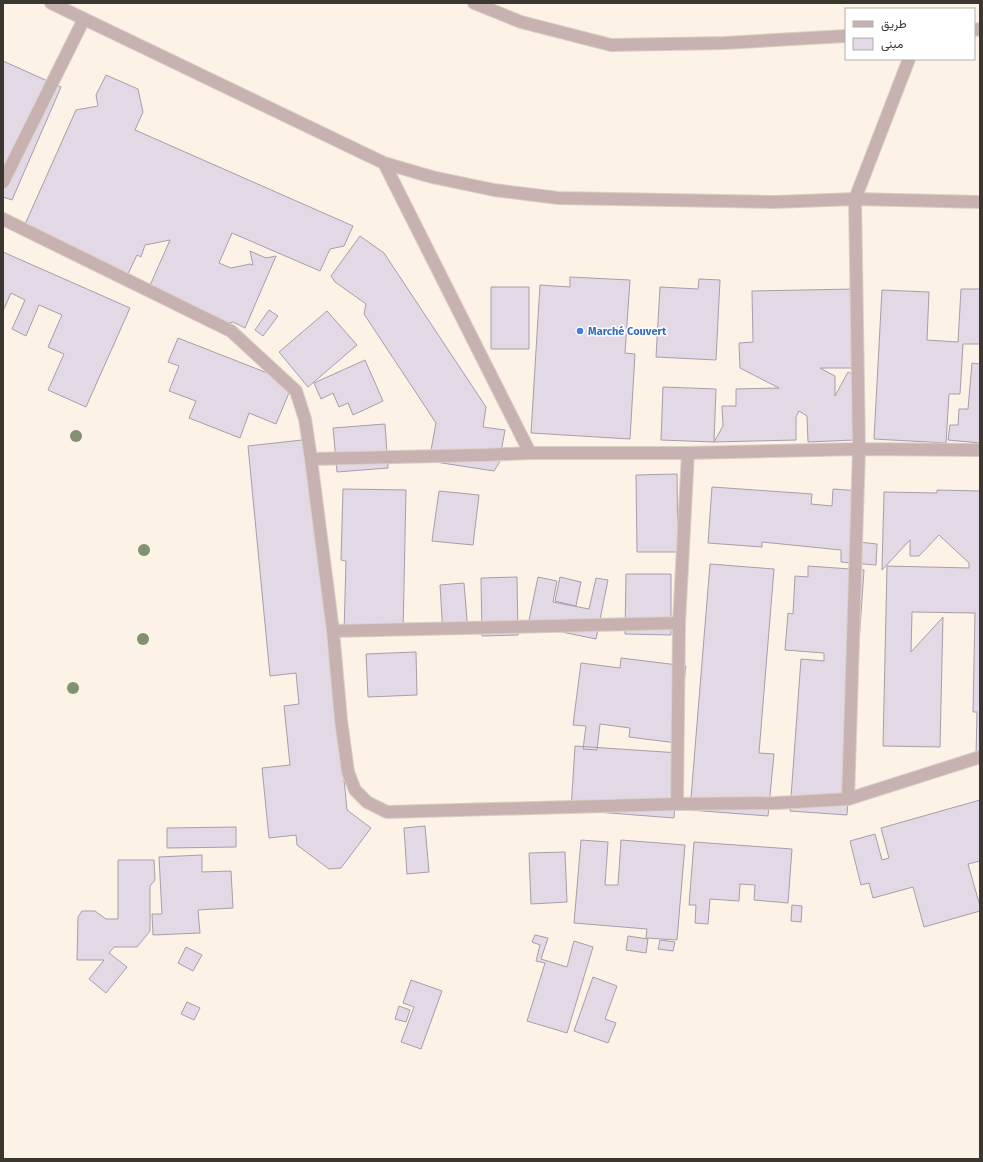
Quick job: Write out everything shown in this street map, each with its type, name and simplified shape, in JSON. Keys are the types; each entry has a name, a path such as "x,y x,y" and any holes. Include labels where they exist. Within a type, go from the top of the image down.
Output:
{"street":[{"path":"50,3 384,163 432,177 494,190 558,198 775,202 855,199 980,202"},
{"path":"474,3 521,22 611,45 724,43 845,36"},
{"path":"3,182 84,19"},
{"path":"848,799 859,449 855,199 910,60"},
{"path":"384,163 530,453"},
{"path":"3,219 231,331 296,391 305,419 311,460 333,630 341,720 348,772 355,790 366,802 387,812 677,804 776,803 848,799 980,757"},
{"path":"311,460 530,453 688,453 859,449 980,450"},
{"path":"677,804 679,624 688,453"},
{"path":"333,630 679,624"}],"building":[{"path":"3,61 61,87 12,200 3,197"},
{"path":"106,75 138,89 143,112 135,130 353,226 344,246 330,249 320,271 232,233 219,263 231,268 250,264 253,265 250,251 266,258 276,256 245,328 233,322 225,324 148,290 170,240 145,245 141,257 137,255 126,278 22,231 76,110 98,106 96,95"},
{"path":"360,236 384,253 486,407 483,427 505,430 499,463 494,471 429,461 436,423 364,314 366,304 335,282 331,276"},
{"path":"3,252 130,308 86,407 48,390 64,354 48,347 62,315 39,305 26,336 12,329 25,300 11,293 3,311"},
{"path":"570,277 630,280 625,353 635,354 630,439 531,433 540,285 570,287"},
{"path":"699,279 720,280 716,360 656,357 660,287 698,289"},
{"path":"491,287 529,287 529,349 491,349"},
{"path":"856,289 857,368 820,368 835,376 835,396 848,372 859,378 854,440 808,442 807,416 799,411 796,417 796,440 714,442 723,426 722,406 736,406 736,389 779,388 740,368 739,343 753,342 752,291"},
{"path":"961,289 980,289 980,344 963,344 960,394 949,394 946,443 874,439 882,290 929,292 927,340 958,342"},
{"path":"269,310 278,316 263,336 255,330"},
{"path":"327,311 357,345 308,387 279,352"},
{"path":"178,338 293,383 276,424 249,413 240,438 189,418 196,401 169,391 179,366 168,362"},
{"path":"365,360 383,401 353,415 348,403 339,407 333,393 321,399 314,383"},
{"path":"972,363 980,364 980,443 948,440 950,425 958,425 959,409 968,409"},
{"path":"663,387 716,389 714,442 661,440"},
{"path":"385,424 388,468 337,472 333,428"},
{"path":"302,440 312,448 347,810 371,828 341,868 329,869 297,845 296,835 269,838 262,768 290,765 284,706 299,704 296,673 270,676 248,446"},
{"path":"677,474 678,552 637,552 636,475"},
{"path":"712,487 812,494 811,504 832,506 833,489 862,491 858,542 877,544 876,565 841,562 841,550 762,542 762,547 708,543"},
{"path":"343,489 406,490 403,634 344,633 346,561 341,560"},
{"path":"937,490 980,491 980,757 976,757 977,712 973,712 975,613 912,612 911,652 943,617 940,747 883,746 887,566 969,568 969,563 939,535 919,556 910,556 910,540 882,570 884,492 937,493"},
{"path":"439,491 479,495 473,545 432,541"},
{"path":"710,564 774,569 759,753 774,754 768,816 690,810"},
{"path":"808,566 864,570 847,815 790,811 801,659 824,661 824,653 785,650 788,613 793,614 795,576 808,577"},
{"path":"626,574 671,574 671,635 625,634"},
{"path":"517,577 518,635 482,636 481,578"},
{"path":"538,577 557,581 553,602 589,609 596,578 608,580 596,639 528,625"},
{"path":"560,577 581,582 576,606 555,601"},
{"path":"464,583 468,632 443,634 440,585"},
{"path":"416,652 417,695 368,697 366,654"},
{"path":"621,658 686,666 677,743 629,737 630,728 600,724 597,750 583,749 586,726 573,725 581,663 620,668"},
{"path":"575,746 679,753 674,818 571,810"},
{"path":"980,800 980,861 968,864 980,906 980,911 924,927 913,887 873,898 869,883 861,885 850,841 875,834 882,860 889,858 881,828"},
{"path":"425,826 429,872 407,874 404,828"},
{"path":"236,827 236,847 167,848 167,828"},
{"path":"581,840 608,842 605,885 618,885 621,840 685,845 677,940 646,938 647,929 574,923"},
{"path":"694,842 792,849 788,903 754,900 755,885 740,884 739,901 710,899 708,924 695,923 696,905 689,905"},
{"path":"565,852 567,902 531,904 529,853"},
{"path":"202,855 202,872 231,871 233,908 198,910 200,933 153,935 152,914 162,914 159,857"},
{"path":"118,860 154,860 155,880 150,886 150,931 137,947 114,947 109,953 127,967 106,993 89,979 104,960 77,960 78,917 82,911 95,911 106,919 118,919"},
{"path":"792,905 802,906 801,922 791,921"},
{"path":"535,935 548,938 541,959 567,967 574,941 593,947 567,1033 527,1021 545,963 536,961 540,945 532,942"},
{"path":"628,936 648,939 646,953 626,950"},
{"path":"660,940 675,942 673,951 658,949"},
{"path":"186,947 202,955 193,971 178,963"},
{"path":"593,977 617,986 605,1019 616,1023 608,1043 574,1031"},
{"path":"411,980 442,991 421,1049 401,1042 414,1007 403,1003"},
{"path":"187,1002 200,1008 194,1020 181,1014"},
{"path":"399,1006 410,1010 406,1022 395,1019"}],"place":[{"name":"Marché Couvert","path":"580,331"}]}
